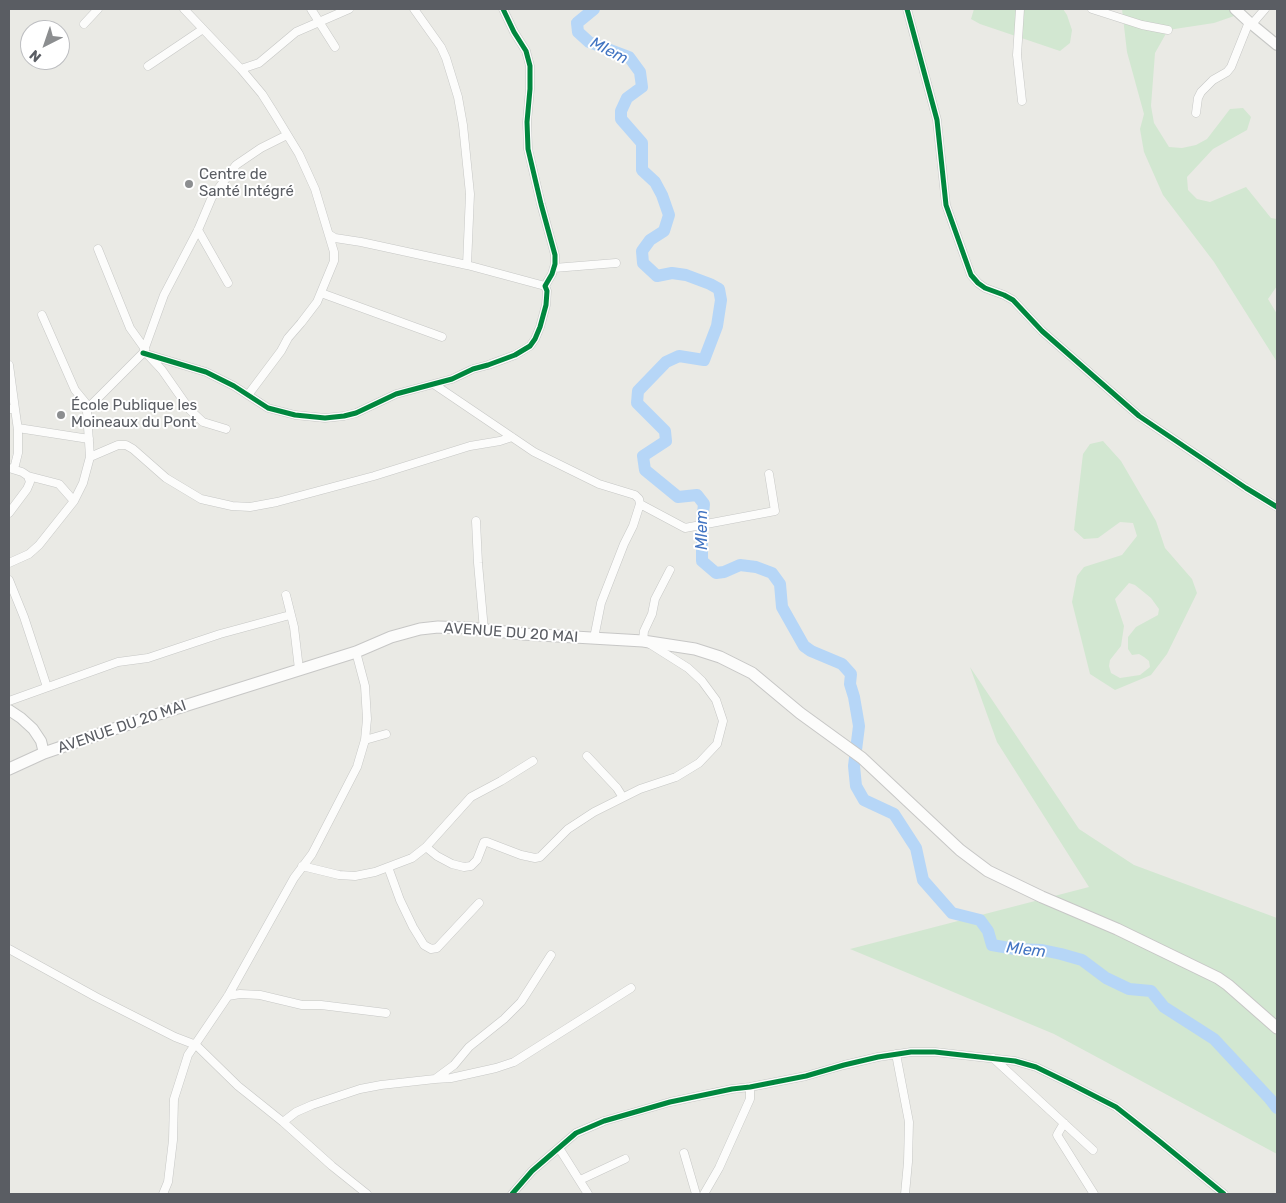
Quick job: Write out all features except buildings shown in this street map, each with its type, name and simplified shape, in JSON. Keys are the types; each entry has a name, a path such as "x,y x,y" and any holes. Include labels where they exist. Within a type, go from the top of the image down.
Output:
{"main road":[{"name":"AVENUE DU 20 MAI","path":"9,769 44,753 356,652 391,637 420,629 454,627 523,634 645,641 695,649 742,667 858,756 960,850 988,870 1218,978 1277,1028"}],"street":[{"path":"84,24 98,9"},
{"path":"184,9 262,94 299,154 315,189 334,252 334,261 328,272 322,292 309,313 288,338 281,351 248,395"},
{"path":"311,9 335,47"},
{"path":"241,69 260,63 296,32 349,9"},
{"path":"414,9 441,47 458,97 463,125 470,194 467,265"},
{"path":"145,352 206,372 268,408 308,417 325,418 356,413 396,394 452,379 473,369 515,355 530,346 535,339 543,316 547,291 545,286 554,268 555,255 528,149 527,122 530,66 526,51 503,9"},
{"path":"907,9 937,120 946,205 972,274 985,288 1013,300 1042,331 1139,416 1277,507"},
{"path":"1020,9 1018,55 1022,101"},
{"path":"1092,9 1142,25 1168,30"},
{"path":"1235,9 1277,45"},
{"path":"1196,113 1198,98 1201,92 1213,80 1227,72 1231,67 1250,23 1265,9"},
{"path":"148,66 203,29"},
{"path":"9,564 29,554 39,545 74,501 83,483 90,457 88,407 145,352 155,317 164,295 198,230 212,197 236,165 261,148 287,135"},
{"path":"198,230 228,283"},
{"path":"330,235 335,238 467,265 545,286"},
{"path":"98,249 130,328 145,352 162,370 190,410 204,422 226,429"},
{"path":"554,268 616,263"},
{"path":"322,292 442,337"},
{"path":"42,314 75,390 88,407"},
{"path":"9,365 12,409 18,428 18,453 11,468 28,476 59,484 74,501"},
{"path":"435,385 534,452 599,484 635,495 640,499 640,504 601,604 594,638"},
{"path":"18,428 89,439"},
{"path":"90,457 118,445 126,445 166,478 201,499 232,506 250,507 278,502 374,476 470,446 500,442 512,437"},
{"path":"640,504 685,528 776,511 769,474"},
{"path":"9,513 27,489 30,482 28,476"},
{"path":"476,521 484,630"},
{"path":"426,847 452,864 464,867 471,866 477,860 484,842 528,857 540,857 568,829 594,812 622,796 676,777 699,763 717,744 723,722 716,700 688,668 645,641 644,631 652,614 655,600 670,570"},
{"path":"9,580 24,617 47,687"},
{"path":"286,595 297,643 299,669"},
{"path":"9,701 118,662 148,658 220,634 290,615"},
{"path":"163,1194 168,1182 173,1140 174,1099 188,1055 228,996 302,866 312,854 357,767 365,740 367,719 365,686 356,652"},
{"path":"9,712 21,718 34,729 41,740 44,753"},
{"path":"365,740 386,734"},
{"path":"587,756 618,788 622,796"},
{"path":"302,866 339,875 355,876 412,858 426,847 470,797 533,761"},
{"path":"388,867 400,900 413,926 424,945 431,949 437,948 479,903"},
{"path":"9,949 96,997 175,1037 196,1045 238,1086 367,1194"},
{"path":"435,1079 454,1065 469,1047 504,1019 521,1002 551,955"},
{"path":"283,1122 296,1112 312,1105 360,1090 381,1085 451,1078 514,1062 632,988"},
{"path":"228,996 240,994 260,995 302,1005 321,1005 386,1013"},
{"path":"512,1194 532,1171 576,1133 604,1121 732,1088 750,1087 806,1076 844,1065 896,1054 935,1052 1015,1061 1036,1067 1116,1107 1224,1194"},
{"path":"896,1054 909,1122 905,1194"},
{"path":"992,1058 1093,1150"},
{"path":"704,1194 719,1168 750,1099 750,1087"},
{"path":"1064,1123 1057,1135 1094,1194"},
{"path":"559,1148 588,1194"},
{"path":"684,1153 696,1194"},
{"path":"580,1180 624,1159"}],"green space":[{"path":"974,9 1063,9 1072,30 1070,43 1060,51 980,24 971,19"},
{"path":"1122,9 1247,9 1240,14 1214,23 1168,30 1155,53 1151,106 1154,123 1169,147 1182,148 1196,145 1207,139 1230,109 1243,108 1251,117 1247,130 1213,149 1187,177 1188,190 1197,199 1210,202 1246,187 1271,218 1277,219 1277,286 1268,299 1277,314 1277,362 1214,262 1163,195 1144,152 1140,129 1144,114 1127,52"},
{"path":"1103,441 1121,461 1156,521 1165,548 1192,579 1197,593 1167,654 1151,675 1115,690 1090,674 1072,602 1077,576 1084,567 1122,555 1137,536 1133,523 1120,522 1098,538 1084,539 1074,530 1083,454 1090,444","holes":["1129,583 1135,585 1151,598 1159,609 1158,615 1136,627 1128,637 1128,649 1132,655 1139,654 1144,657 1149,661 1150,667 1140,675 1120,678 1111,673 1109,666 1110,660 1121,646 1124,626 1115,599"]},
{"path":"970,667 1079,829 1134,865 1277,918 1277,1154 1054,1034 850,949 1089,887 997,742"}],"waterway":[{"name":"Mlem","path":"594,9 577,23 578,32 589,42 629,57 640,72 642,87 627,98 621,111 621,119 642,143 642,170 655,182 669,215 664,231 650,240 642,251 643,263 657,276 672,273 686,275 710,284 719,289 721,300 717,326 704,360 679,356 666,362 638,391 637,403 665,431 666,441 643,456 645,470 678,497 697,495 704,504 702,561 716,573 724,572 740,565 756,567 772,573 780,584 782,607 804,646 811,651 842,664 851,674 850,684 859,726 854,766 856,786 864,800 894,814 916,848 923,880 952,913 980,920 988,931 992,945 1015,949 1042,950 1082,960 1106,978 1129,989 1151,991 1164,1007 1214,1039 1277,1108"}],"cycle path":[{"path":"143,353 206,372 234,386 268,408 295,415 325,418 356,413 396,394 452,379 473,369 515,355 530,346 540,327 546,305 547,291 545,286 552,274 555,255 528,149 527,122 530,66 526,51 503,9"},
{"path":"907,9 937,120 946,205 971,275 985,288 1013,300 1042,331 1139,416 1277,507"},
{"path":"512,1194 532,1171 576,1133 604,1121 670,1102 806,1076 878,1057 911,1052 935,1052 1015,1061 1036,1067 1116,1107 1224,1194"}],"place":[{"name":"Centre de Santé Intégré","path":"189,184"},
{"name":"École Publique les Moineaux du Pont","path":"61,415"}]}
